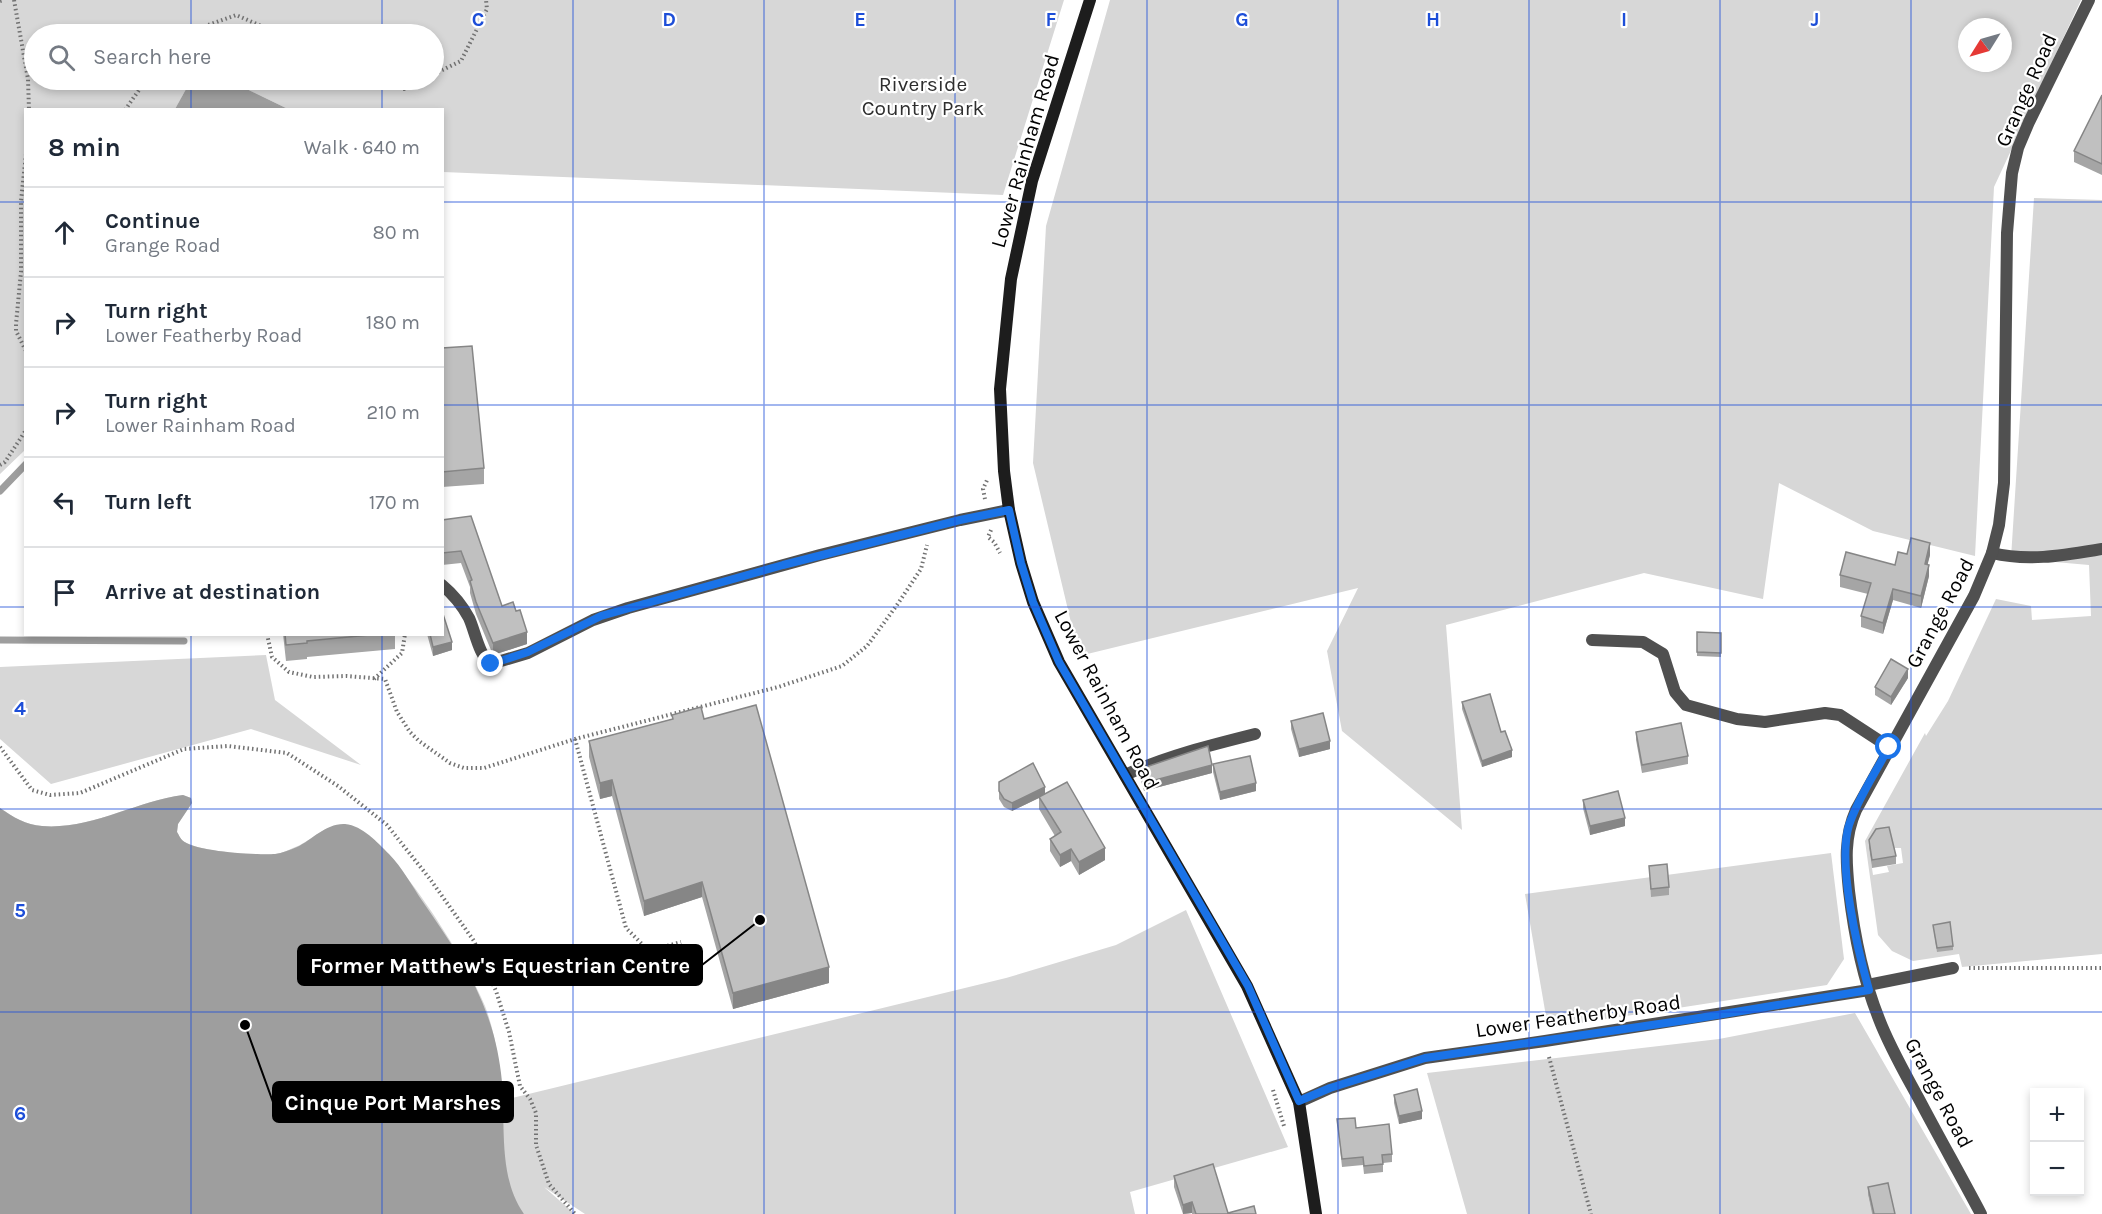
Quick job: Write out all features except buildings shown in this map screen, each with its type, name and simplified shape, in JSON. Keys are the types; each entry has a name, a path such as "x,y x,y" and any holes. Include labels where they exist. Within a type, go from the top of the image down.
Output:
{"main road":[{"name":"Lower Rainham Road","path":"1090,0 1032,182 1011,279 1000,389 1004,471 1009,510 1024,573 1046,634 1070,682 1248,986 1299,1101 1316,1214"}],"street":[{"name":"Grange Road","path":"1981,1214 1898,1059 1868,988 1851,906 1846,843 1849,825 1856,810 1974,596 1992,554 1999,525 2004,483 2007,233 2012,173 2018,148 2029,122 2089,0"},
{"path":"444,587 465,610 484,655 491,664 528,652 601,616 792,562 1009,510"},
{"path":"1992,554 2011,558 2035,558 2102,549"},
{"path":"1592,640 1643,642 1663,654 1675,692 1686,705 1737,719 1765,722 1825,714 1840,715 1889,747"},
{"path":"1125,776 1146,766 1198,748 1255,734"},
{"name":"Lower Featherby Road","path":"1299,1101 1330,1088 1425,1058 1545,1041 1868,988 1953,968"}],"path":[{"path":"14,0 24,56"},
{"path":"444,69 461,61 487,9 486,0"},
{"path":"211,24 236,15 257,24"},
{"path":"29,90 29,108"},
{"path":"126,108 139,90"},
{"path":"24,173 21,201 21,272 15,324 24,347"},
{"path":"0,465 5,462 24,433"},
{"path":"988,474 983,491 991,532 988,537 996,545 1003,558"},
{"path":"267,636 272,657 289,672 313,677 362,676 374,680 385,679 397,712 414,737 443,759 464,768 484,768 575,739 778,687 842,666 871,641 919,572 926,553 927,529"},
{"path":"374,680 402,653 405,636"},
{"path":"575,739 626,928 649,951 681,942"},
{"path":"0,747 32,790 50,795 80,793 184,749 228,746 286,753 338,786 387,825 430,879 474,941 503,1011 520,1086 530,1098 536,1113 536,1145 549,1185 575,1214"},
{"path":"1953,968 2102,968"},
{"path":"1545,1041 1591,1214"},
{"path":"1273,1089 1286,1133"}],"green space":[{"name":"Riverside Country Park","path":"0,0 1064,0 1003,195 444,172 444,108 286,108 249,90 444,90 444,24 24,24 24,90 185,90 176,108 24,108 24,451 0,474"},
{"path":"1110,0 2081,0 1994,187 1975,556 1873,531 1779,483 1763,599 1644,573 1446,625 1462,830 1342,731 1327,651 1358,588 1079,656 1033,463 1046,226"},
{"path":"2034,198 2102,200 2102,954 1962,967 1959,954 1913,961 1892,951 1878,935 1865,841 1925,733 1926,736 1948,701 1996,599 2031,606 2032,620 2091,616 2089,565 2011,558","holes":["1869,848 1901,848 1903,863 1887,866 1889,872 1873,875"]},
{"path":"266,655 275,700 361,765 251,729 51,784 0,739 0,667"},
{"path":"183,795 191,798 192,803 178,824 177,832 182,840 200,848 242,854 276,854 300,845 332,826 347,825 364,833 384,850 426,903 446,933 476,987 492,1029 504,1100 1006,978 1116,945 1186,910 1288,1147 1130,1192 1135,1214 585,1214 544,1187 575,1214 524,1214 0,808 31,824 60,826 96,820 165,798"},
{"path":"1831,853 1844,959 1827,985 1548,1028 1525,894"},
{"path":"1855,1013 1971,1214 1893,1214 1868,1196 1872,1214 1467,1214 1427,1073 1719,1039"}],"shaded area":[{"path":"185,90 249,90 286,108 176,108"},
{"path":"183,795 191,798 192,803 178,824 177,832 182,840 189,844 212,850 275,854 297,847 332,826 345,824 364,831 394,859 462,962 491,1025 501,1073 504,1146 509,1182 524,1214 0,1214 0,808 31,824 60,826 96,820 165,798"}],"waterway":[{"path":"0,491 24,466"},
{"path":"0,640 184,641"}],"place":[{"name":"Former Matthew's Equestrian Centre","path":"760,920"},
{"name":"Cinque Port Marshes","path":"245,1025"}],"route":[{"path":"491,664 528,652 601,616 667,596 820,555 976,516 1009,510 1033,602 1059,662 1248,986 1299,1101 1330,1088 1425,1058 1693,1019 1869,990 1851,906 1846,843 1849,825 1889,747"}]}
